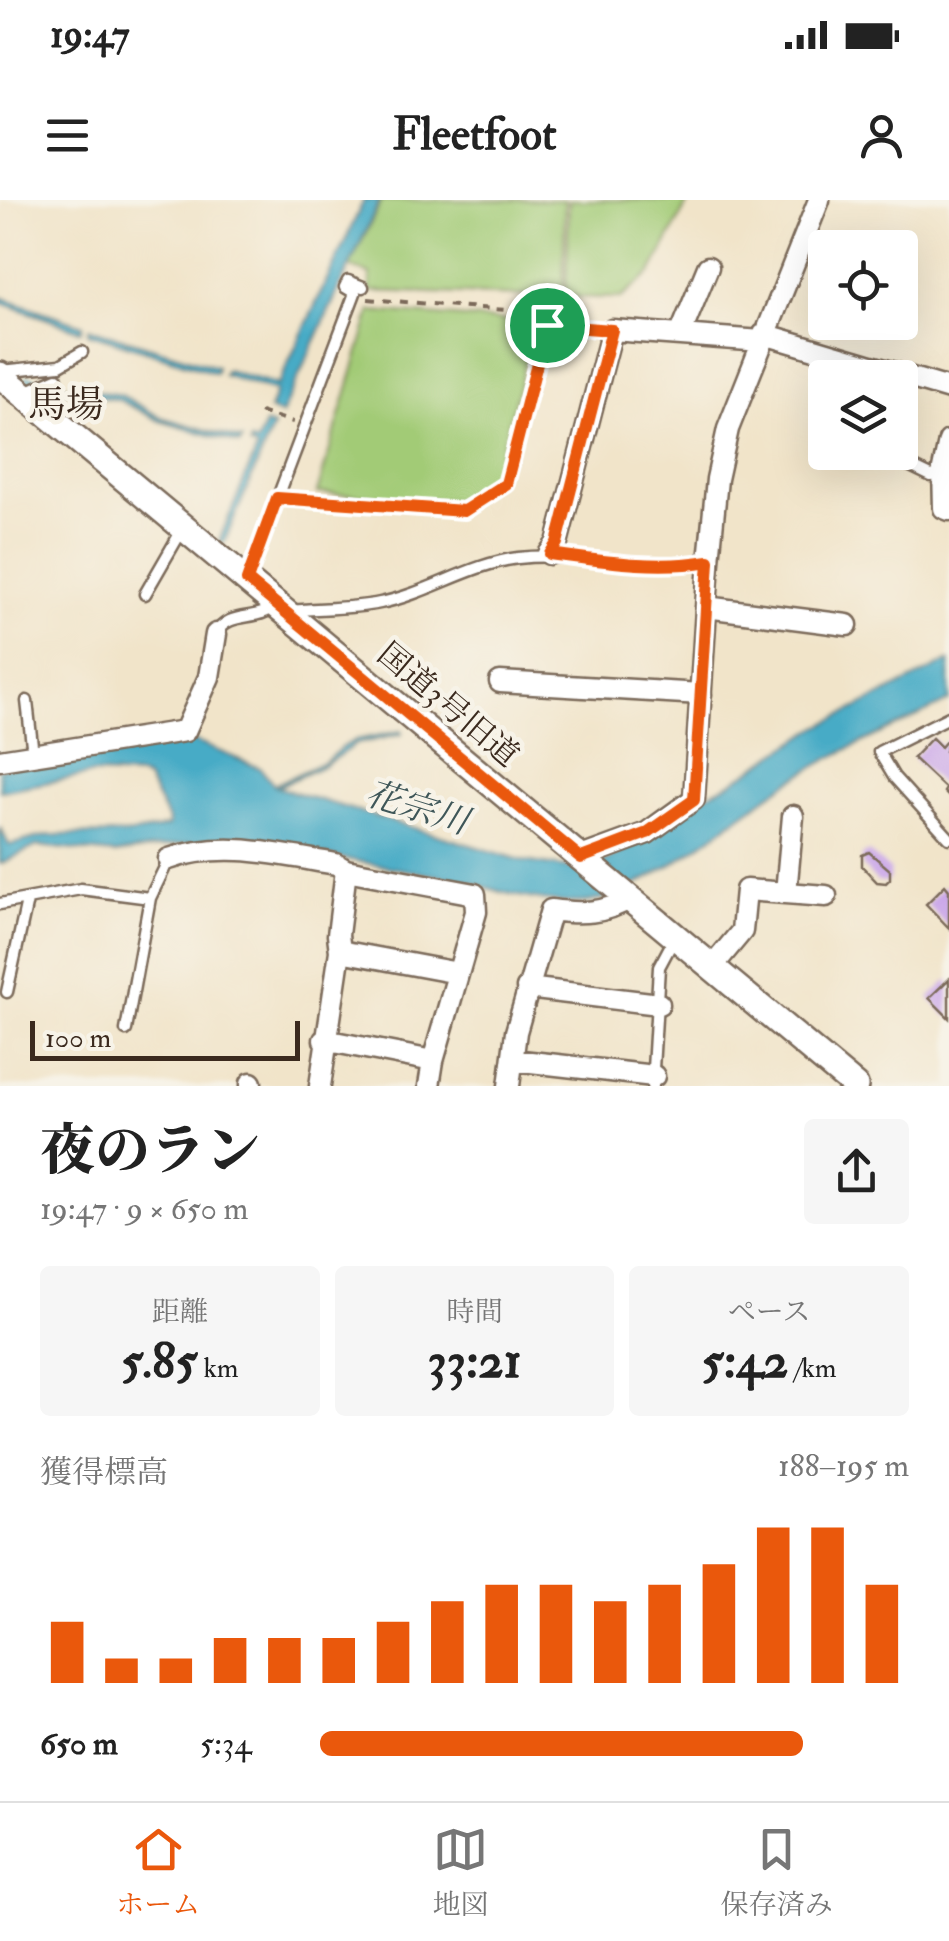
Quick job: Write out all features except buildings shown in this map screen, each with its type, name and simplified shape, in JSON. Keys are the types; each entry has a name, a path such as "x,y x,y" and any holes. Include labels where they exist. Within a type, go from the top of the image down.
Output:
{"street":[{"path":"583,859 647,833 694,800 717,479 728,429 820,200"},
{"path":"680,336 708,266"},
{"path":"550,554 557,543 612,330 763,338 949,389"},
{"name":"国道3号旧道","path":"0,373 855,1086"},
{"path":"949,441 943,474 944,508 949,510"},
{"path":"706,607 846,625"},
{"path":"0,760 185,731 205,688 216,634"},
{"path":"500,682 701,694"},
{"path":"786,893 792,816"},
{"path":"169,859 190,852 228,848 336,864 346,870 475,894 476,912 429,1086"},
{"path":"320,1086 340,951 346,870"},
{"path":"712,966 742,931 746,890 826,896"},
{"path":"510,1086 527,988 551,910 579,914 614,908 628,896"},
{"path":"340,951 458,973"},
{"path":"527,988 659,1004"},
{"path":"324,1040 433,1061"},
{"path":"513,1060 653,1081"}],"lane":[{"path":"247,580 359,290"},
{"path":"547,325 612,330"},
{"path":"0,373 60,364 82,352"},
{"path":"22,393 57,378"},
{"path":"918,470 931,476 943,474"},
{"path":"145,594 184,527"},
{"path":"216,634 227,620 280,608 380,603 506,560 550,554 634,565 709,561"},
{"path":"27,701 33,754"},
{"path":"949,716 879,752 894,777 949,838"},
{"path":"126,1030 150,898 169,859"},
{"path":"0,904 81,889 150,898"},
{"path":"7,992 27,900"},
{"path":"653,1081 659,967 676,936"}],"path":[{"path":"277,498 464,511 506,484 550,313 372,301 359,290"},
{"path":"260,412 304,426"}],"green space":[{"path":"382,200 565,200 563,297 370,291 370,274 349,267"},
{"path":"569,200 689,200 651,273 621,298 566,297"},
{"path":"371,311 536,323 494,479 454,501 317,493"}],"water":[{"path":"364,200 380,200 281,415 269,410 276,391 223,375 226,370 278,385"},
{"path":"0,297 83,325 81,331 0,302"},
{"path":"89,328 217,367 215,373 88,333"},
{"path":"56,384 121,395 160,417 242,440 240,444 160,421 119,400 55,389"},
{"path":"265,424 273,427 224,543 219,541 257,449 250,445 251,441 257,443"},
{"path":"949,661 949,701 805,772 671,865 598,900 569,903 534,899 471,882 252,842 212,840 115,854 37,846 0,864 0,827 9,845 50,835 140,832 168,826 169,822 147,779 141,776 95,774 0,791 0,769 105,749 191,740 260,768 274,785 326,761 356,740 401,731 402,734 356,744 325,765 277,787 524,861 577,869 607,860 811,731"}],"waterway":[{"path":"28,378 35,380"}],"district":[{"name":"馬場","path":"66,405"}],"route":[{"path":"547,325 612,330 557,543 550,554 634,565 709,561 694,800 647,833 581,858 247,580 277,498 464,511 506,484 547,325"}],"water label":[{"name":"花宗川","path":"417,808"}]}
